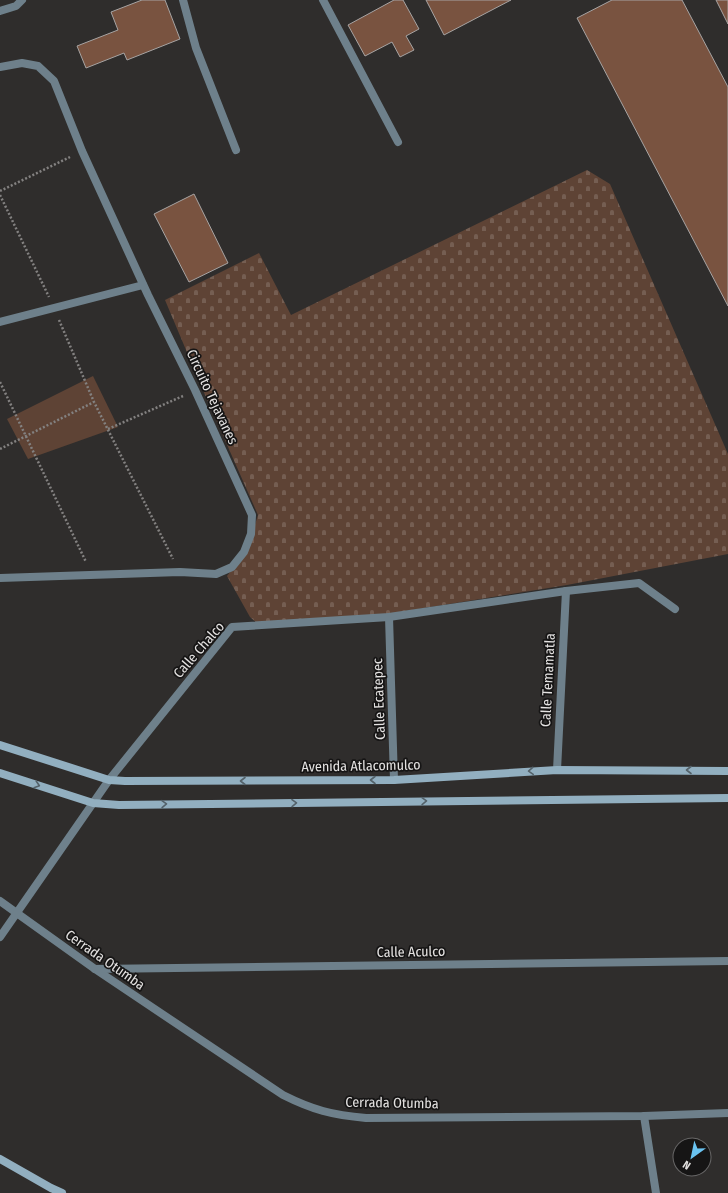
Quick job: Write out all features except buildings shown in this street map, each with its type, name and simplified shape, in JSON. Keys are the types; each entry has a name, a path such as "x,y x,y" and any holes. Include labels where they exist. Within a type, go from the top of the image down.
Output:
{"main road":[{"name":"Avenida Atlacomulco","path":"0,745 109,780 125,781 394,780 557,770 728,771"},
{"path":"0,773 93,803 119,805 728,798"},
{"path":"0,1159 62,1193"}],"street":[{"path":"0,11 16,6 22,0"},
{"path":"183,0 196,48 236,150"},
{"path":"322,0 398,142"},
{"name":"Circuito Tejavanes","path":"0,67 22,63 38,66 54,81 82,151 143,285 195,390 252,515 251,534 244,552 232,566 216,574 180,572 0,578"},
{"path":"0,322 143,285"},
{"name":"Calle Chalco","path":"0,937 109,780 232,627 389,617 566,591 639,583 675,609"},
{"name":"Calle Temamatla","path":"557,770 566,591"},
{"name":"Calle Ecatepec","path":"389,617 394,780"},
{"name":"Cerrada Otumba","path":"0,901 95,969 283,1095 302,1105 327,1113 366,1118 644,1116 728,1113"},
{"name":"Calle Aculco","path":"95,969 728,961"},
{"path":"644,1116 656,1193"}],"path":[{"path":"0,191 82,151"},
{"path":"0,195 54,308 94,402 180,572"},
{"path":"0,382 92,574"},
{"path":"108,430 195,390"},
{"path":"0,449 94,402"}],"green space":[{"path":"587,170 610,184 728,454 728,554 567,585 387,614 258,624 250,617 227,576 247,550 258,515 165,300 259,253 291,315"},
{"path":"93,376 118,427 28,459 7,419"}]}
